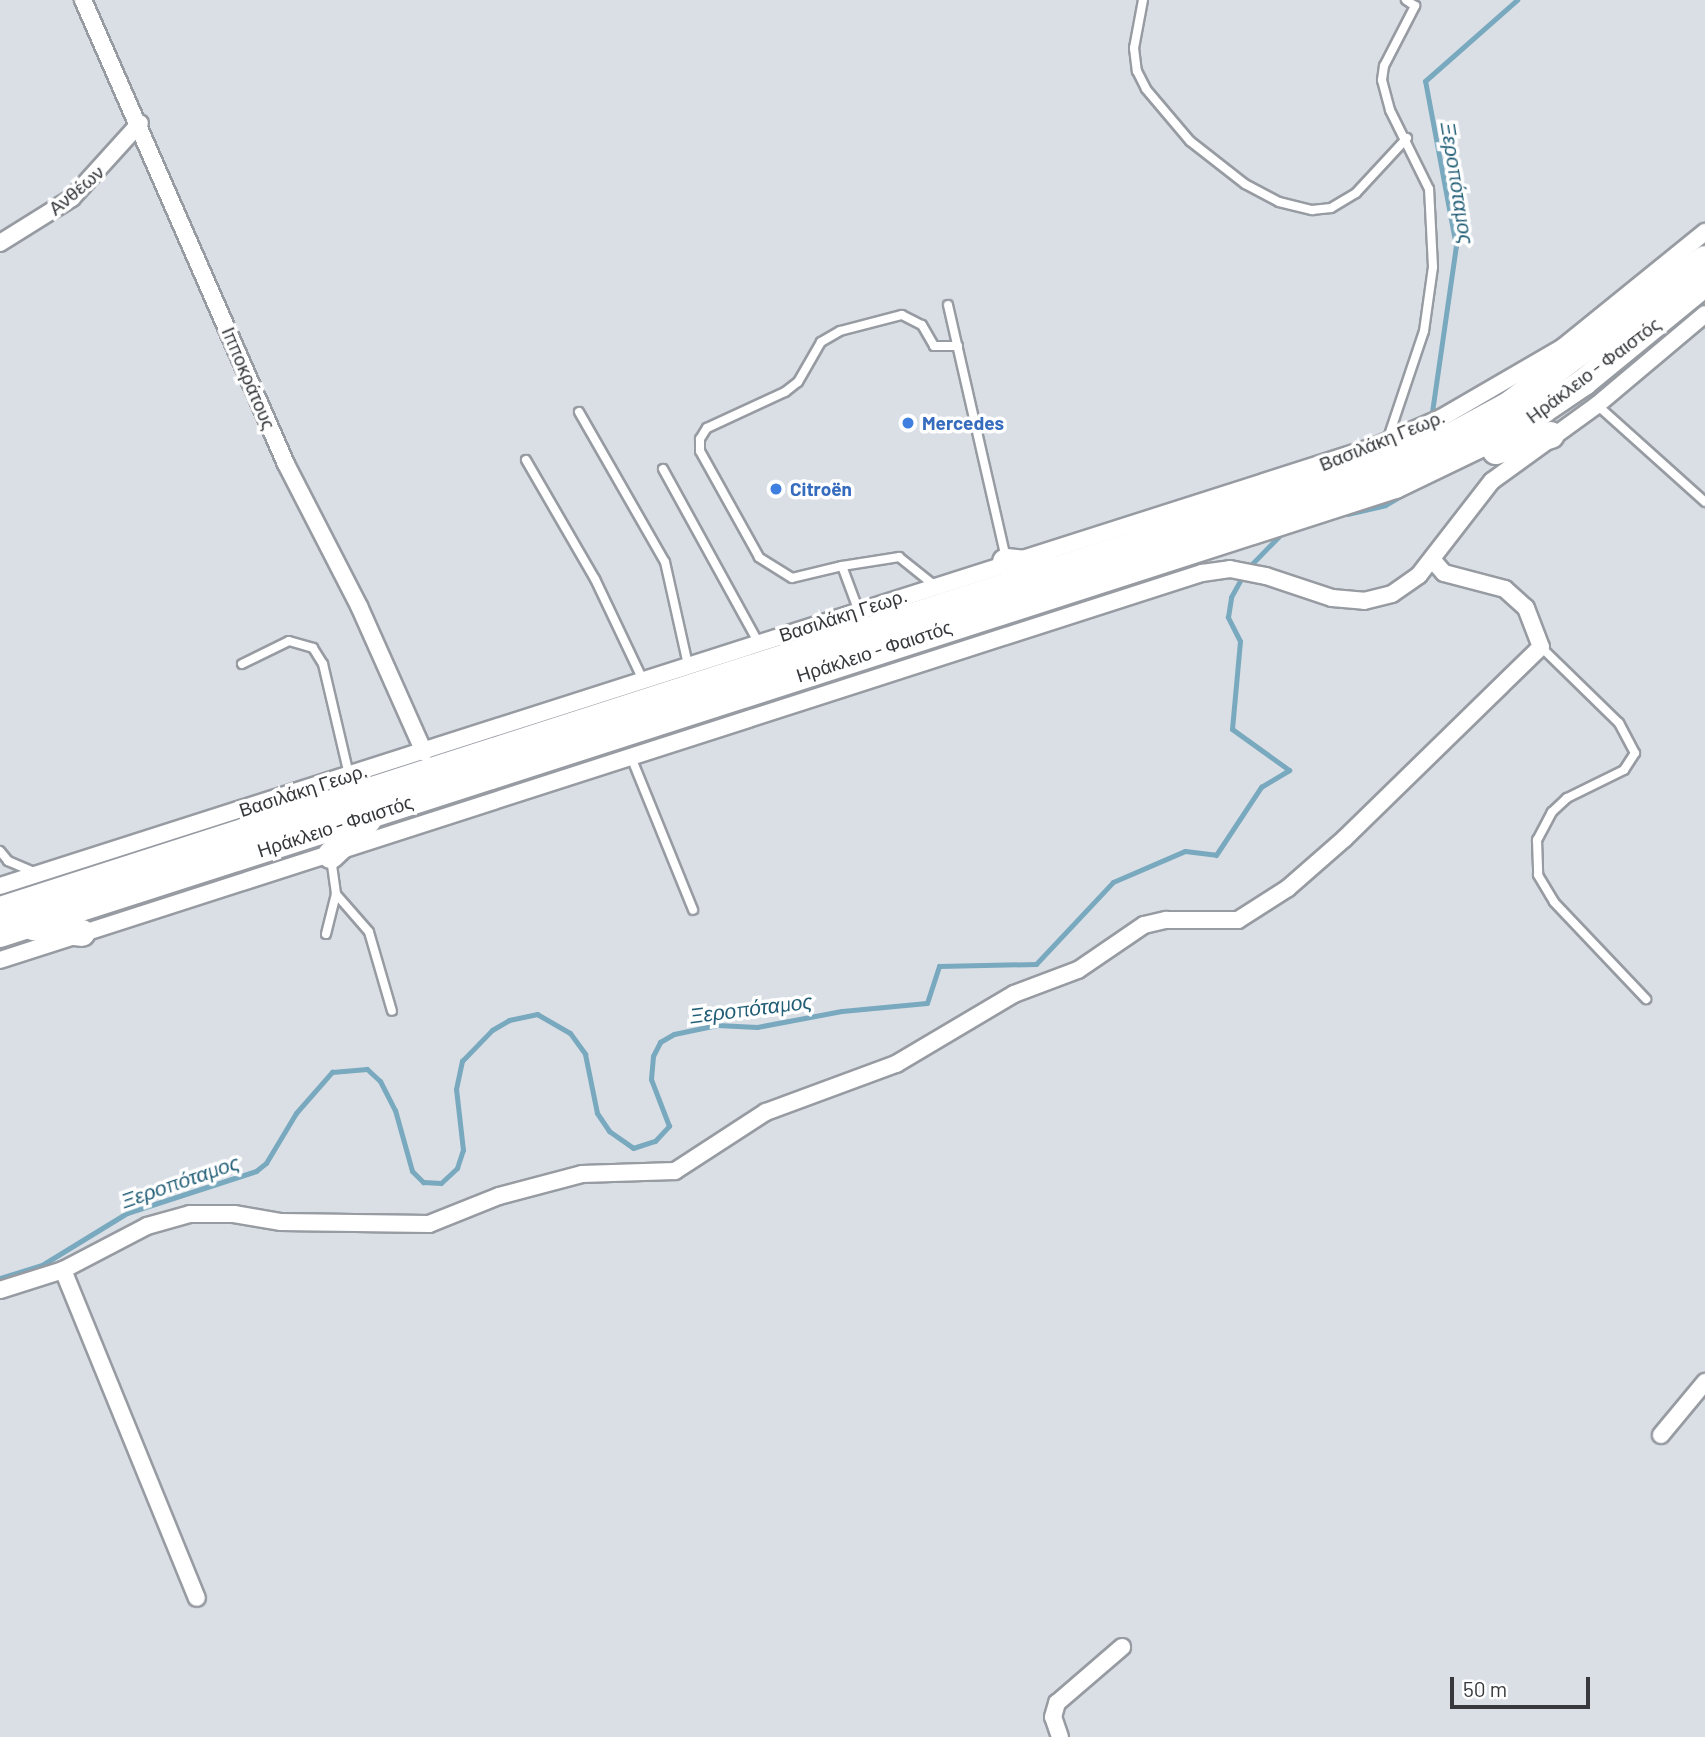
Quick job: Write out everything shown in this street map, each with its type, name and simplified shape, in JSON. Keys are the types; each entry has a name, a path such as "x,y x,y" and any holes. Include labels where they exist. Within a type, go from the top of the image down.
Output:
{"main road":[{"name":"Ηράκλειο - Φαιστός","path":"10,930 1395,485 1522,424 1584,383 1703,270"},
{"name":"Ηράκλειο - Φαιστός","path":"0,910 1066,565 1322,485 1448,438 1509,405 1703,270"},
{"path":"1395,485 1551,435"},
{"path":"1006,562 1066,565"},
{"path":"331,855 376,813"},
{"path":"10,930 82,933"}],"street":[{"name":"Ιπποκράτους","path":"83,0 140,123 286,464 359,606 424,752"},
{"name":"Ανθέων","path":"0,243 72,198 140,123"},
{"name":"Βασιλάκη Γεωρ.","path":"0,886 1387,441 1441,418 1563,347 1659,272 1705,232"},
{"path":"1659,272 1688,262 1703,270"},
{"path":"0,960 1202,573 1236,570 1266,576 1332,598 1364,601 1406,586 1432,559 1482,491 1551,435 1597,405 1705,314"},
{"path":"0,1290 63,1270 146,1226 190,1214 234,1214 281,1222 429,1224 499,1196 582,1174 675,1171 766,1112 896,1064 1014,994 1078,970 1144,925 1166,920 1238,920 1263,906 1344,839 1541,648 1526,608 1505,589 1444,573 1432,559"},
{"path":"63,1270 197,1598"},
{"path":"1661,1435 1705,1382"},
{"path":"1060,1737 1053,1717 1057,1703 1122,1647"}],"lane":[{"path":"1143,0 1134,48 1146,89 1190,141 1245,184 1279,202 1312,210 1331,208 1356,193 1407,138"},
{"path":"1387,441 1424,331 1433,267 1429,189 1407,138 1390,110 1382,80 1384,66 1418,3 1406,0"},
{"path":"948,305 1006,562"},
{"path":"934,585 899,557 842,566 792,578 759,557 700,451 700,439 707,428 785,392 798,382 821,342 840,331 902,315 922,325 934,346 958,346"},
{"path":"1597,405 1705,502"},
{"path":"579,412 665,562 688,665"},
{"path":"526,460 595,579 643,680"},
{"path":"663,469 758,642"},
{"path":"842,566 858,610"},
{"path":"242,664 289,641 313,648 323,664 349,775"},
{"path":"1541,648 1619,723 1635,753 1629,767 1567,798 1546,819 1535,846 1538,875 1554,902 1646,999"},
{"path":"631,757 693,911"},
{"path":"0,851 8,860 39,873"},
{"path":"326,934 336,894 331,855"},
{"path":"336,894 369,932 392,1011"}],"waterway":[{"name":"Ξεροπόταμος","path":"1432,412 1456,246 1425,81 1517,0"},
{"name":"Ξεροπόταμος","path":"1347,514 1385,505 1409,491"},
{"name":"Ξεροπόταμος","path":"0,1278 42,1265 127,1213 256,1171 266,1163 296,1113 332,1072 367,1069 380,1081 395,1110 412,1171 423,1182 441,1183 457,1168 463,1150 456,1089 462,1061 492,1030 509,1020 537,1014 570,1033 585,1054 597,1113 609,1131 633,1148 655,1141 669,1126 651,1079 653,1056 660,1042 674,1034 717,1025 757,1027 842,1011 927,1003 939,966 1036,964 1113,882 1185,851 1216,855 1261,787 1289,770 1232,729 1240,641 1228,617 1231,597 1246,570 1281,534"}],"place":[{"name":"Mercedes","path":"908,423"},
{"name":"Citroën","path":"776,489"}]}
